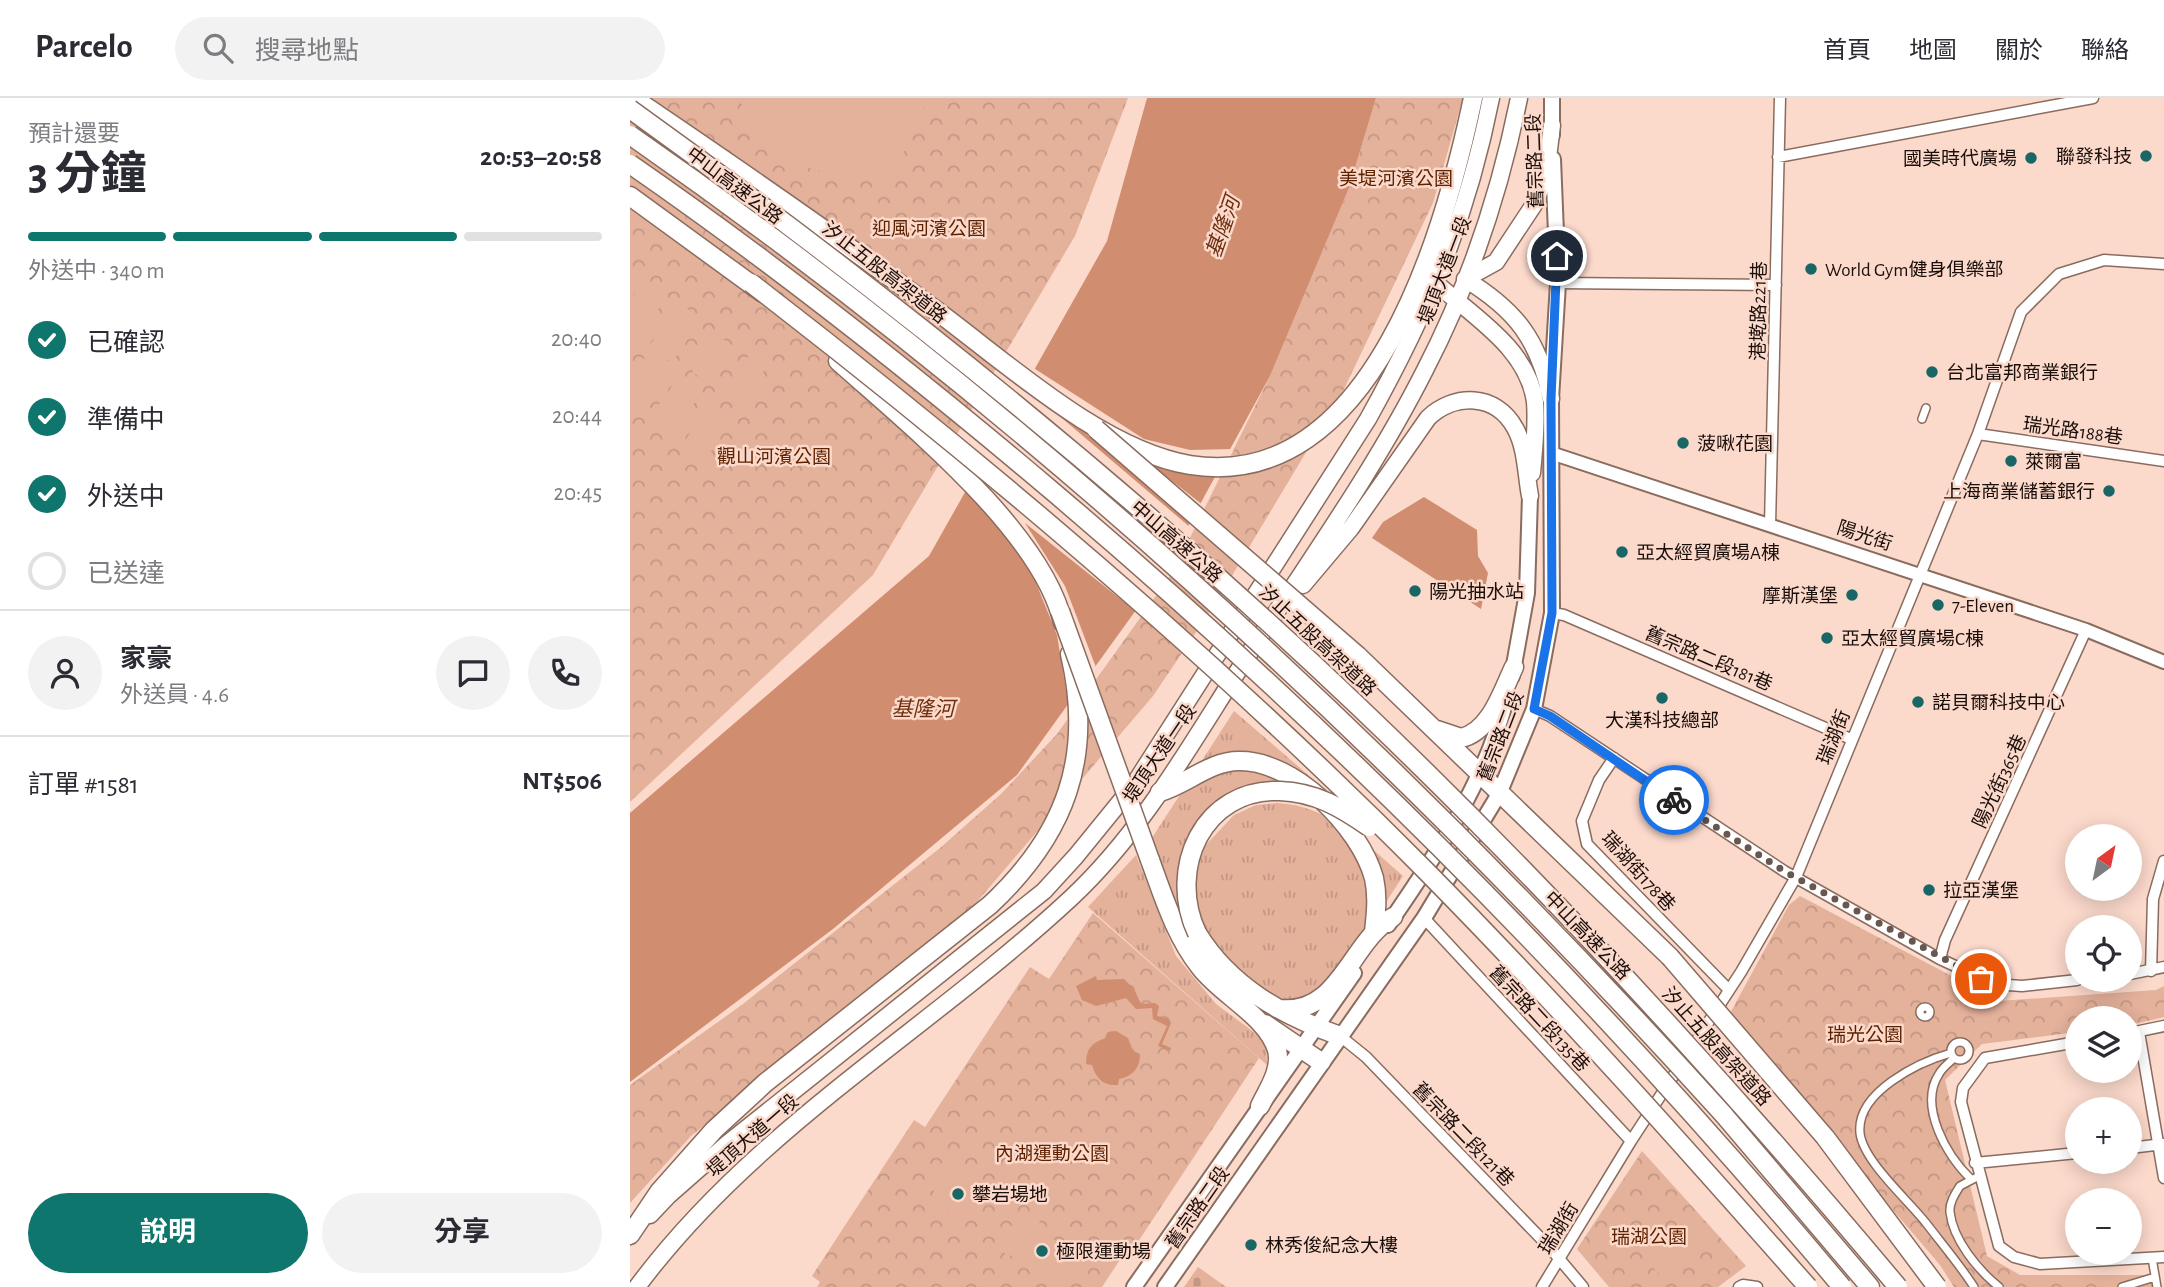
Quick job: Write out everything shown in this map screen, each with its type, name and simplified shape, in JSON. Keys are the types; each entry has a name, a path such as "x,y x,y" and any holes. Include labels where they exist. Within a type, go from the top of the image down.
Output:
{"highway":[{"path":"634,98 788,202 1096,429 1358,656 1670,957 1825,1137 1937,1287"},
{"path":"1096,429 1163,457 1189,465 1212,466 1238,465 1270,457 1297,444 1329,423 1365,382 1384,350 1411,293 1453,180 1473,98"},
{"name":"堤頂大道一段","path":"630,1237 668,1195 727,1144 1044,891 1133,786 1368,419 1437,284 1477,168 1492,98"},
{"name":"堤頂大道一段","path":"637,1287 670,1242 715,1195 808,1113 1018,946 1075,894 1114,852 1160,792 1390,433 1426,368 1457,302 1496,190 1518,98"},
{"name":"汐止五股高架道路","path":"630,109 772,211 895,306 1123,494 1308,660 1414,760 1598,947 1784,1152 1898,1287"},
{"path":"1551,399 1540,357 1517,320 1494,297 1465,279 1496,262 1535,203 1546,174 1552,125"},
{"name":"中山高速公路","path":"630,135 838,288 968,391 1271,651 1471,845 1618,998 1724,1115 1870,1287"},
{"path":"630,164 809,294 959,412 1251,665 1363,771 1539,948 1706,1130 1842,1287"},
{"path":"630,196 751,283 1027,505 1154,615 1306,754 1424,869 1578,1029 1808,1287"},
{"path":"751,283 980,492 1021,544 1060,611 1180,940 1213,983 1267,1032 1277,1049 1278,1068 1261,1106"},
{"path":"1437,284 1514,353 1526,371 1535,401 1536,421 1530,496"},
{"path":"1263,632 1351,528 1428,418 1444,405 1469,399 1484,402 1508,418 1520,442 1530,496"},
{"path":"630,1237 659,1192 714,1130 765,1083 990,905 1019,878 1042,849 1068,790 1077,751 1079,713 1060,611"},
{"path":"1426,722 1451,737 1468,737 1485,722 1514,667"},
{"path":"1160,792 1182,785 1208,768 1238,761 1263,763 1291,775 1327,806 1365,857 1376,890 1374,932"},
{"path":"1340,1035 1316,1027 1255,997 1219,965 1189,917 1184,891 1191,850 1202,831 1219,813 1238,799 1280,791 1312,795 1342,808 1424,869"},
{"path":"1280,1009 1306,1007 1331,989 1374,932 1393,917"},
{"path":"1245,1010 1321,1062"}],"main road":[{"name":"舊宗路二段","path":"1165,1287 1424,918 1499,794 1534,709 1552,613 1551,399 1558,283 1552,98"},
{"name":"舊宗路二段","path":"1134,1287 1444,842 1479,774 1497,730 1514,667 1527,593 1530,496"}],"street":[{"name":"港墘路221巷","path":"1770,525 1780,98"},
{"path":"1778,157 2093,98"},
{"name":"瑞湖街","path":"1542,1287 1631,1141 1729,990 1796,877 1978,434 2021,312 2059,274 2104,260 2164,264"},
{"path":"1558,283 1776,285"},
{"path":"1923,419 1926,407"},
{"name":"瑞光路188巷","path":"1978,434 2164,461"},
{"name":"陽光街","path":"1552,453 1920,574 2163,658"},
{"name":"舊宗路二段181巷","path":"1552,613 1564,615 1851,739"},
{"name":"陽光街365巷","path":"1940,959 2086,630"},
{"path":"1534,709 1550,716 1796,877 1940,959 1994,984 2022,986 2065,981"},
{"name":"瑞湖街178巷","path":"1614,758 1599,780 1582,821 1587,844 1729,990"},
{"path":"2151,971 2152,900 2164,862"},
{"name":"舊宗路二段135巷","path":"1424,918 1631,1141"},
{"path":"2142,972 2164,967"},
{"path":"2142,1030 2164,1026"},
{"name":"舊宗路二段121巷","path":"1340,1035 1366,1058 1583,1287"},
{"path":"1966,1058 1968,1046 1961,1041 1952,1045 1952,1056 1939,1073 1933,1087 1936,1122 1942,1143 1974,1177 1999,1246 2014,1258 2040,1264 2164,1257"},
{"path":"1974,1177 1975,1163 1961,1102 1963,1088 1976,1068 1985,1058 2065,1044"},
{"path":"1975,1287 1925,1222 1882,1175 1863,1143 1860,1130 1866,1112 1880,1091 1924,1061 1952,1056 1966,1058 1976,1068"},
{"path":"2142,1064 2162,1144 2164,1178"},
{"path":"2142,1146 2162,1144"},
{"path":"1975,1163 2065,1154"},
{"path":"1974,1177 1959,1186 1950,1212 1957,1234 1971,1258 1983,1275 1999,1287"},
{"path":"2152,1258 2157,1287"},
{"path":"2122,1287 2155,1277"},
{"path":"1738,1287 1757,1287"}],"green space":[{"path":"630,98 1128,98 1075,236 873,575 630,802"},
{"path":"738,98 929,98 893,175 866,177 821,172 784,154 752,121"},
{"name":"美堤河濱公園","path":"1376,98 1463,98 1433,203 1344,389 1215,604 1153,696 964,917 691,1136 630,1203 630,1085 743,1004 940,848 1001,794 1057,734 1173,572 1270,376 1349,188"},
{"path":"645,279 668,295 638,338 630,333 630,300"},
{"path":"679,303 702,319 672,362 649,346"},
{"path":"717,335 735,347 710,384 692,372"},
{"path":"748,356 766,368 740,405 723,393"},
{"path":"641,357 664,373 634,416 630,413 630,373"},
{"path":"675,382 698,398 668,440 645,424"},
{"path":"709,405 732,421 702,464 680,448"},
{"path":"1234,711 1336,799 1259,795 1232,803 1196,835 1183,853 1179,868 1179,903 1174,918 1150,841"},
{"path":"1277,803 1314,811 1330,818 1360,839 1403,876 1335,981 1299,1012 1225,967 1193,914 1193,874 1204,847 1234,815 1256,805"},
{"path":"1136,855 1176,956 1216,1004 1266,1041 1267,1065 1088,907"},
{"name":"瑞光公園","path":"1800,896 1999,1001 2142,992 2164,986 2164,1017 2142,1022 2142,1006 2065,1006 2065,1034 1982,1044 1945,1080 1987,1256 2020,1275 2158,1275 2160,1287 1954,1287 1940,1265 1728,1017 1789,905"},
{"name":"內湖運動公園","path":"1093,913 1259,1058 1128,1257 1123,1255 1102,1287 817,1287 820,1282 812,1276 914,1120 925,1127 1030,967 1049,979"},
{"name":"瑞湖公園","path":"1642,1151 1746,1266 1718,1287 1609,1287 1577,1249"},
{"name":"攀岩場地","path":"945,1162 954,1164 984,1197 984,1205 976,1217 958,1219 938,1198 930,1181 931,1173 935,1167"},
{"path":"1696,1213 1717,1239 1666,1281 1643,1257"},
{"name":"極限運動場","path":"1033,1216 1040,1221 1038,1226 1050,1238 1078,1248 1085,1267 1080,1278 1065,1284 1055,1281 1051,1286 1044,1279 1046,1276 1031,1262 1005,1254 1000,1244 1004,1233 1014,1224 1030,1222"},
{"path":"1198,1267 1226,1287 1184,1287"}],"water":[{"name":"基隆河","path":"1147,98 1376,98 1349,188 1270,376 1162,574 1017,775 833,929 630,1082 630,813 929,556 1107,241"},
{"path":"1424,497 1477,530 1478,556 1488,573 1481,609 1372,538 1383,522"},
{"path":"1096,976 1097,980 1124,979 1134,989 1141,1004 1155,1003 1159,1006 1157,1016 1169,1019 1171,1023 1162,1044 1171,1048 1170,1051 1158,1046 1167,1026 1153,1019 1152,1008 1136,1009 1126,998 1096,1006 1082,1000 1076,986"},
{"path":"1116,1031 1128,1038 1133,1051 1140,1054 1135,1071 1119,1079 1118,1085 1113,1085 1098,1078 1092,1065 1086,1064 1086,1059 1094,1044 1106,1038 1108,1032"}],"pier":[{"path":"1032,367 1144,439 1190,450 1234,449 1226,464 1140,456 1203,505 1197,516 1036,391 1029,390 1191,528 1165,575 1138,613 1025,523 1065,586 1097,670 1069,709 1057,635 1030,568 965,485"}],"way so far":[{"path":"1674,800 1784,871 1940,959 1981,979"}],"place":[{"name":"聯發科技","path":"2146,156"},
{"name":"國美時代廣場","path":"2031,158"},
{"name":"World Gym健身俱樂部","path":"1811,269"},
{"name":"台北富邦商業銀行","path":"1932,372"},
{"name":"菠啾花園","path":"1683,443"},
{"name":"萊爾富","path":"2011,461"},
{"name":"上海商業儲蓄銀行","path":"2109,491"},
{"name":"亞太經貿廣場A棟","path":"1622,552"},
{"name":"陽光抽水站","path":"1415,591"},
{"name":"摩斯漢堡","path":"1852,595"},
{"name":"7-Eleven","path":"1938,605"},
{"name":"亞太經貿廣場C棟","path":"1827,638"},
{"name":"大漢科技總部","path":"1662,698"},
{"name":"諾貝爾科技中心","path":"1918,702"},
{"name":"拉亞漢堡","path":"1929,890"},
{"name":"攀岩場地","path":"958,1194"},
{"name":"林秀俊紀念大樓","path":"1251,1245"},
{"name":"極限運動場","path":"1042,1251"}],"route":[{"path":"1557,256 1558,283 1551,399 1552,623 1534,709 1550,716 1674,800"}],"park label":[{"name":"迎風河濱公園","path":"929,228"},
{"name":"觀山河濱公園","path":"774,456"}]}
